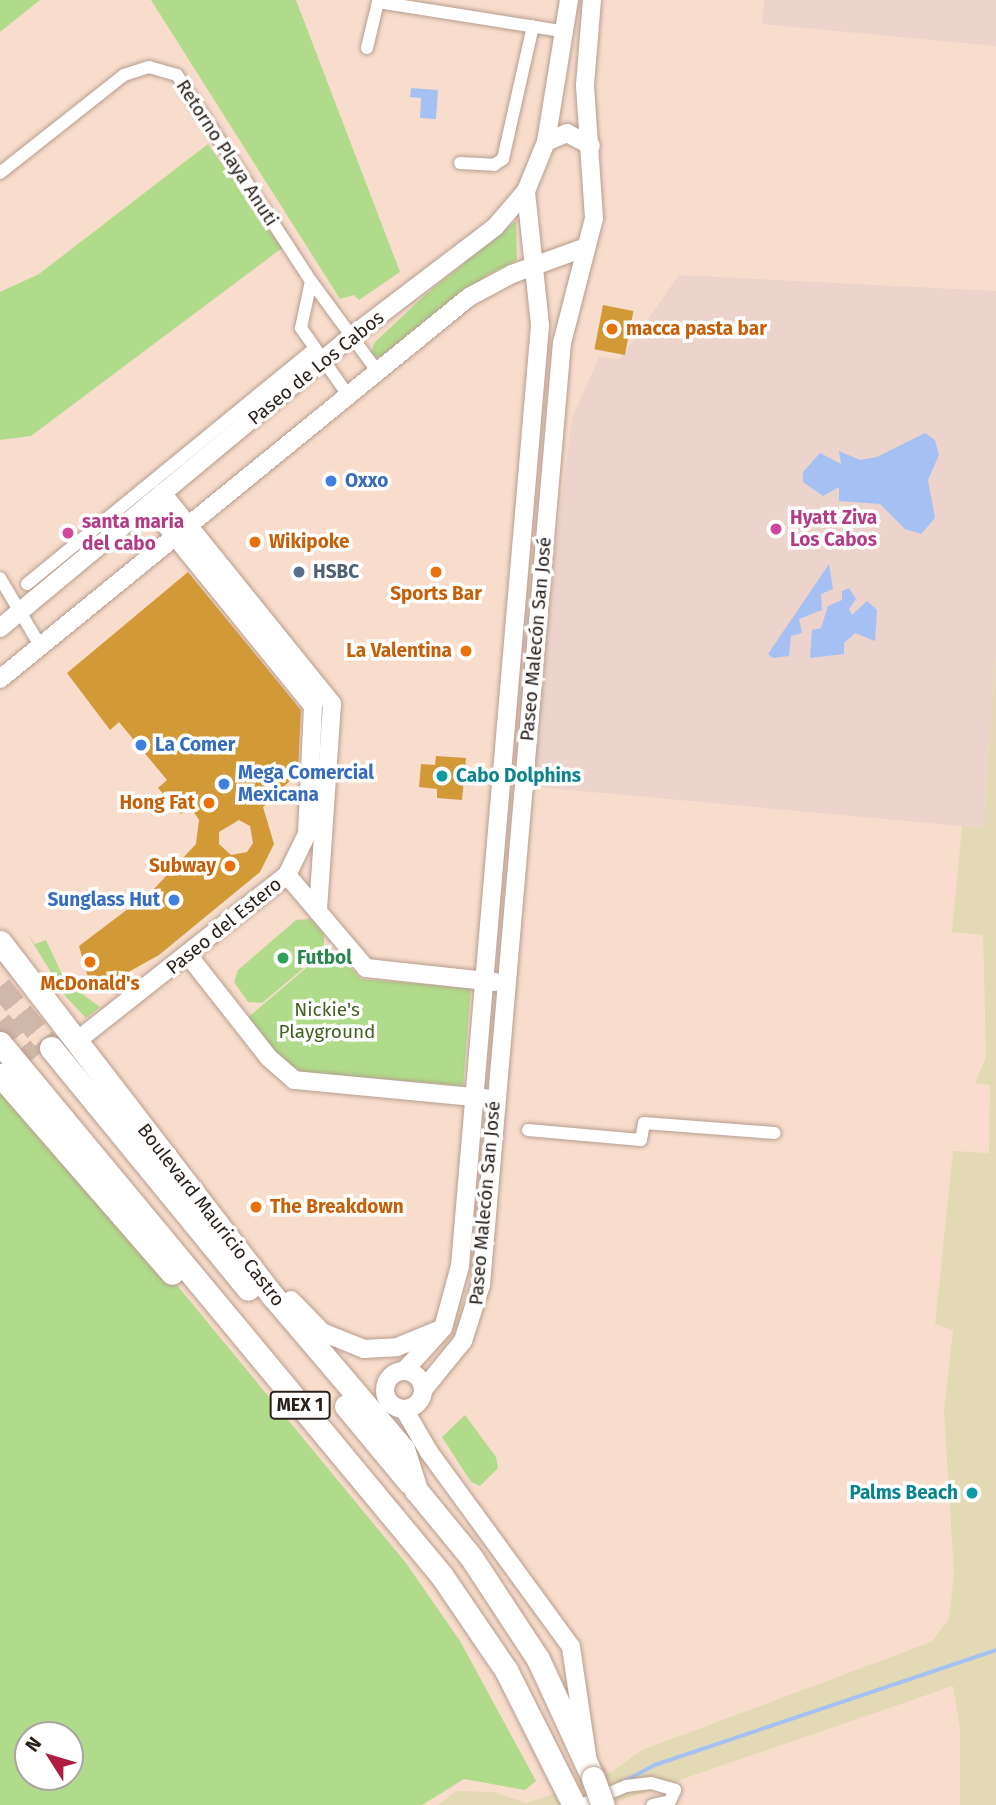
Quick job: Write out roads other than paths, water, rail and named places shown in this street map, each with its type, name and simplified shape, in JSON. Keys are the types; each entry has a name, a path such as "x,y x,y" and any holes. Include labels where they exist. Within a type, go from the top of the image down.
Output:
{"highway":[{"name":"Boulevard Mauricio Castro","path":"0,942 272,1295 403,1449 416,1490"},
{"name":"Boulevard Mauricio Castro","path":"0,1043 383,1504 489,1641 574,1800"},
{"name":"Boulevard Mauricio Castro","path":"383,1504 340,1430 42,1054 471,1556 538,1659 590,1769"},
{"path":"0,1075 189,1291 234,1325"},
{"path":"226,1218 272,1295"},
{"name":"MEX 1","path":"590,1769 603,1805"}],"street":[{"path":"367,48 376,3 412,3 567,32 569,0"},
{"name":"Paseo Malecón San José","path":"423,1390 463,1341 476,1309 503,982 526,757 562,343 596,197 584,85 592,0"},
{"path":"460,163 494,165 503,159 533,26"},
{"name":"Paseo de Los Cabos","path":"0,628 155,498 318,355 352,337 480,243 526,191 546,142 567,32"},
{"name":"Retorno Playa Anuti","path":"0,173 124,75 149,67 169,71 184,82 311,281 377,371"},
{"path":"546,142 567,133 591,146"},
{"name":"Paseo Malecón San José","path":"404,1371 443,1328 457,1286 538,363 536,264 526,191"},
{"path":"0,679 469,297 536,264 586,247"},
{"path":"311,281 301,328 348,396"},
{"path":"27,584 318,355"},
{"name":"Paseo del Estero","path":"155,498 273,640 332,704 328,812 318,912"},
{"path":"0,578 40,647"},
{"name":"Paseo del Estero","path":"83,1036 188,956 287,875 303,852 309,811 315,714 273,640"},
{"path":"504,755 526,757"},
{"path":"309,811 328,812"},
{"path":"287,875 354,957 373,971 503,982"},
{"path":"0,932 226,1218 322,1332 364,1349 397,1348 443,1328"},
{"path":"188,956 269,1058 294,1080 495,1098"},
{"path":"528,1130 641,1140 644,1123 775,1133"},
{"path":"404,1409 417,1403 423,1390 418,1377 404,1371 391,1377 385,1390 391,1403 404,1409 429,1452 571,1647 590,1769"},
{"path":"574,1800 626,1786 651,1783 676,1790 670,1801 652,1805"}],"water":[{"path":"411,88 438,90 436,119 420,118 421,98 410,97"},
{"path":"925,433 935,440 939,455 928,480 935,518 921,534 905,529 880,504 839,501 839,487 823,496 803,482 803,472 820,453 841,464 839,451 860,460 877,457"},
{"path":"829,564 833,589 821,594 822,610 799,619 802,633 791,636 789,656 773,658 768,654"},
{"path":"849,588 856,599 849,609 852,615 867,601 877,610 875,641 855,633 844,643 844,654 810,658 812,630 821,628 828,606 842,600 842,591"}],"waterway":[{"path":"623,1782 655,1765 996,1650"}],"tunnel":[{"path":"0,986 51,1048"},
{"path":"0,1021 32,1060"}],"place":[{"name":"macca pasta bar","path":"612,329"},
{"name":"Oxxo","path":"331,481"},
{"name":"Hyatt Ziva Los Cabos","path":"776,529"},
{"name":"santa maria del cabo","path":"68,533"},
{"name":"Wikipoke","path":"255,542"},
{"name":"HSBC","path":"299,572"},
{"name":"Sports Bar","path":"436,572"},
{"name":"La Valentina","path":"466,651"},
{"name":"La Comer","path":"141,745"},
{"name":"Cabo Dolphins","path":"442,776"},
{"name":"Mega Comercial Mexicana","path":"224,784"},
{"name":"Hong Fat","path":"209,803"},
{"name":"Subway","path":"230,866"},
{"name":"Sunglass Hut","path":"174,900"},
{"name":"Futbol","path":"283,958"},
{"name":"McDonald's","path":"90,962"},
{"name":"The Breakdown","path":"256,1207"},
{"name":"Palms Beach","path":"972,1493"}],"park label":[{"name":"Nickie's Playground","path":"327,1021"}]}
